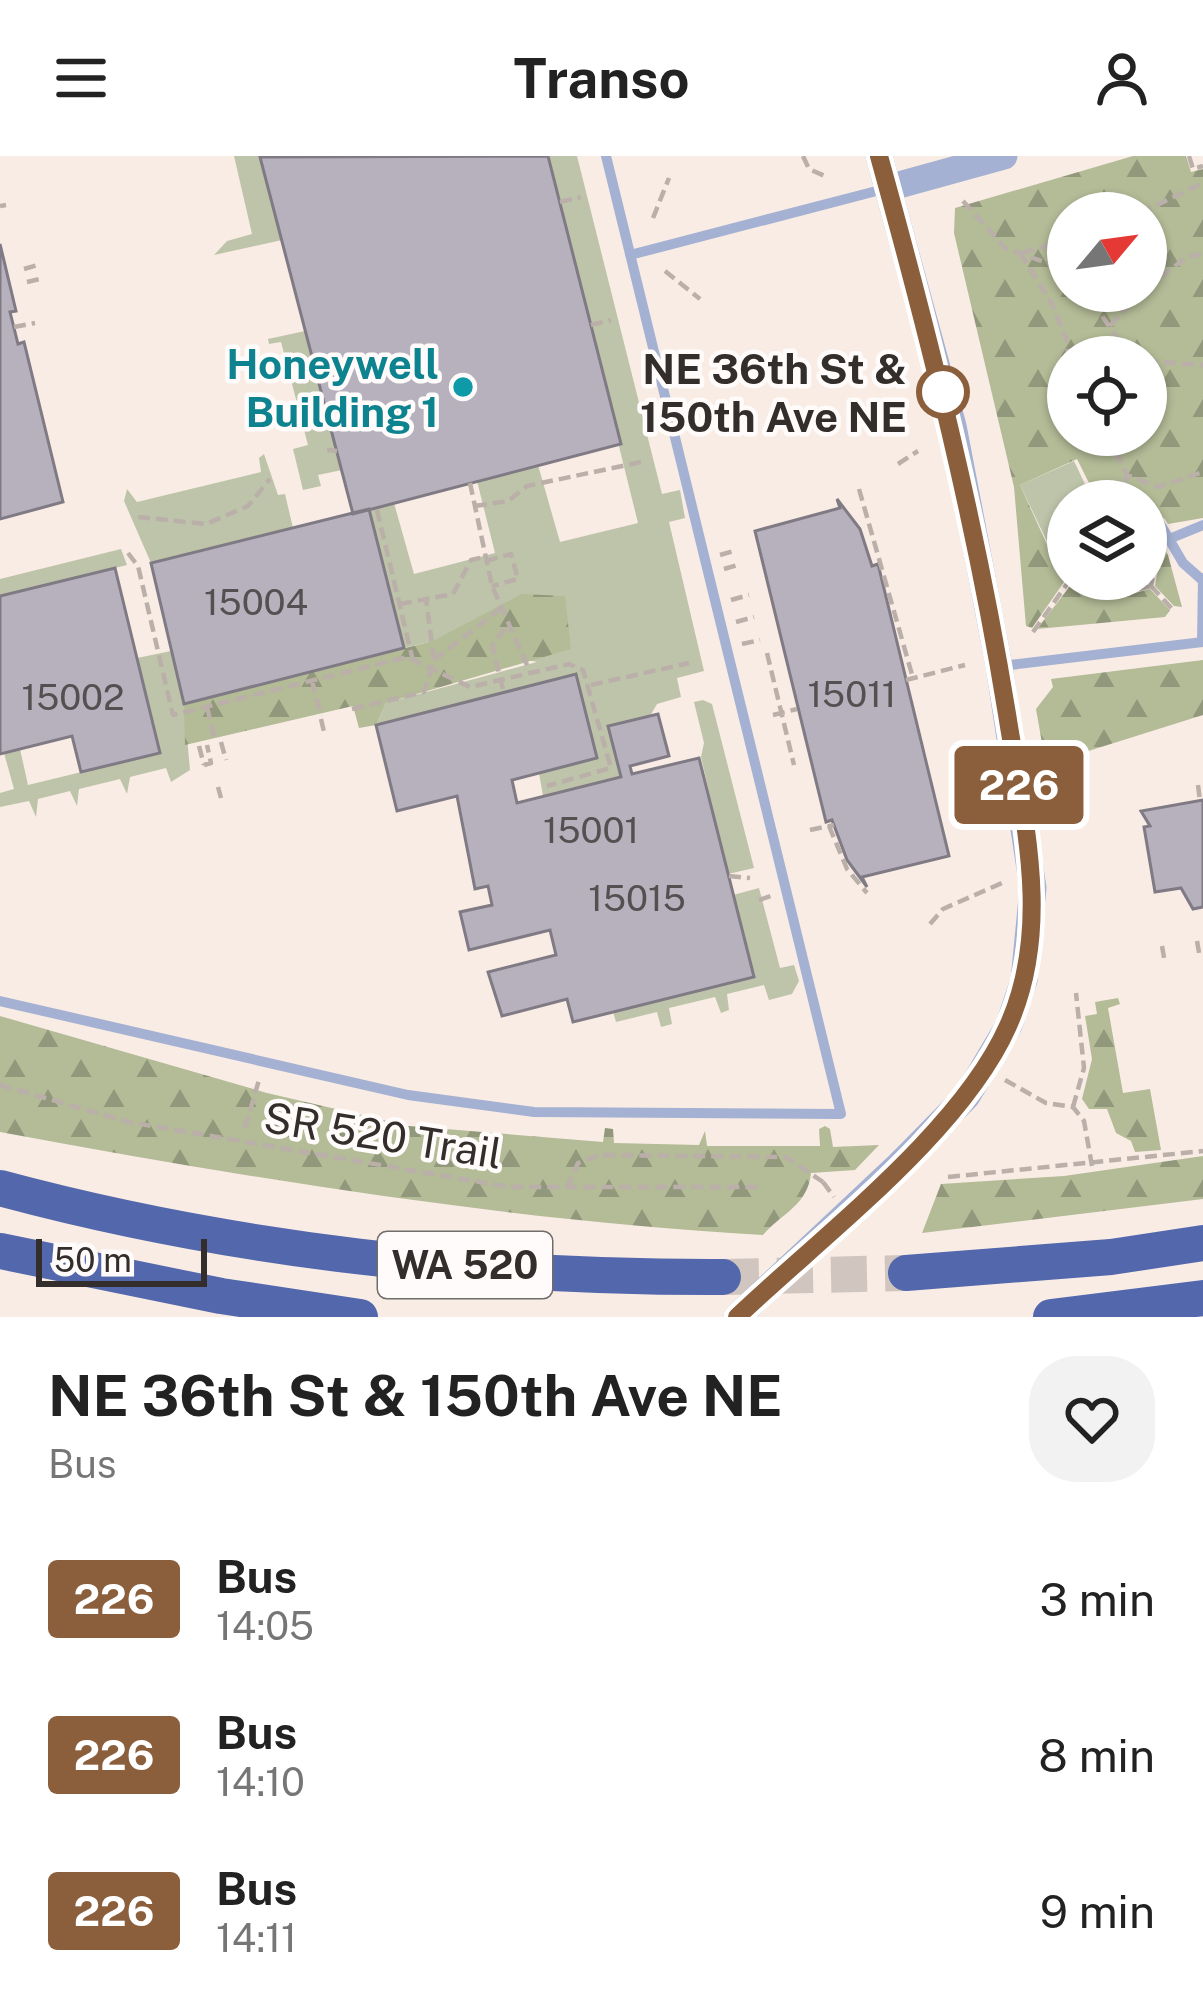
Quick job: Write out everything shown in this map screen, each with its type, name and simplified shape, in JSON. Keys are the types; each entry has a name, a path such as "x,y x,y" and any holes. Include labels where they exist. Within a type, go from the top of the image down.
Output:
{"highway":[{"path":"0,1162 209,1232"},
{"name":"WA 520","path":"0,1188 209,1232 390,1260 618,1277 723,1277"},
{"path":"1112,1257 1203,1234"},
{"path":"906,1273 1112,1257 1203,1244"},
{"name":"WA 520","path":"0,1250 221,1297 359,1317"},
{"path":"1051,1317 1203,1298"}],"street":[{"path":"737,1317 967,1096 986,1069 1024,980 1033,888 999,666 953,426 879,156"},
{"path":"888,188 1004,156"}],"lane":[{"path":"0,1001 408,1095 534,1112 841,1114 606,156"},
{"path":"630,255 888,188"},
{"path":"1169,539 1203,525"},
{"path":"999,666 1202,642 1202,578 1183,563 1167,536"}],"path":[{"path":"803,156 809,169 826,177"},
{"path":"1189,156 1193,169 1203,166"},
{"path":"653,218 669,178"},
{"path":"1167,200 1203,183"},
{"path":"560,202 581,196"},
{"path":"963,201 1005,248 1047,263"},
{"path":"1020,253 1047,245"},
{"path":"1020,253 1052,304 1065,336"},
{"path":"1167,272 1187,257 1203,254"},
{"path":"24,269 41,264"},
{"path":"665,271 700,299"},
{"path":"27,282 44,278"},
{"path":"1096,312 1116,336"},
{"path":"1109,326 1123,312"},
{"path":"591,325 611,320"},
{"path":"14,328 34,323"},
{"path":"1167,362 1203,365"},
{"path":"327,450 337,451"},
{"path":"898,464 918,451"},
{"path":"1118,456 1126,480"},
{"path":"475,506 508,501 526,487 646,461"},
{"path":"1167,484 1203,472"},
{"path":"1127,475 1140,480"},
{"path":"138,517 206,524 237,514 270,479"},
{"path":"470,483 492,586 531,674"},
{"path":"859,488 910,679 965,665"},
{"path":"377,510 413,661"},
{"path":"128,553 138,566 173,715 406,657 470,687 569,664 584,670 591,685 611,768 547,786"},
{"path":"400,604 453,594 471,560 511,554 518,579 492,586"},
{"path":"352,709 424,692 434,660 426,599"},
{"path":"1033,632 1056,600"},
{"path":"1164,600 1175,612"},
{"path":"434,660 501,608"},
{"path":"503,689 492,646 509,622"},
{"path":"767,653 794,765"},
{"path":"591,685 689,662"},
{"path":"312,681 325,736"},
{"path":"207,706 226,760"},
{"path":"773,715 797,709"},
{"path":"1198,785 1200,801"},
{"path":"218,787 220,798"},
{"path":"810,830 831,825 847,868 867,893"},
{"path":"729,876 750,878"},
{"path":"930,924 943,909 1002,883"},
{"path":"759,900 774,895"},
{"path":"1197,941 1200,958"},
{"path":"1162,946 1165,963"},
{"path":"1073,1107 1084,1068 1076,993"},
{"path":"245,1127 263,1062"},
{"name":"SR 520 Trail","path":"0,1085 174,1131 327,1152 468,1181 567,1188 763,1187"},
{"path":"1014,1086 1046,1103 1073,1107 1084,1121 1092,1166"},
{"path":"949,1177 1092,1166 1203,1151"},
{"path":"567,1188 578,1163 599,1155 774,1156 797,1164 823,1182"}],"green space":[{"path":"234,156 263,156 282,240 214,255 227,241 252,234"},
{"path":"547,156 577,156 662,494 680,490 685,518 669,522 704,671 677,678 681,697 657,704 650,716 608,726 621,777 543,796 539,773 576,675 376,725 386,703 537,662 433,641 404,648 369,509 394,503 414,574 495,553 477,481 538,465 560,542 638,523"},
{"path":"1133,156 1186,156 1191,172 1203,169 1203,518 1168,524 1167,480 1088,480 1077,459 1020,485 1047,545 1047,600 1051,600 1032,628 1026,626 1014,487 954,233 955,208"},
{"path":"305,331 342,470 318,475 321,486 303,490 293,449 308,445 281,342 269,344 268,339"},
{"path":"264,454 278,495 285,494 293,528 151,563 124,501 127,489 137,502 261,472 259,458"},
{"path":"1074,461 1083,480 1047,480 1047,541 1020,485"},
{"path":"121,549 127,565 0,596 0,579"},
{"path":"1167,553 1182,607 1167,599"},
{"path":"522,594 565,596 571,649 386,703 376,725 359,728 353,706 185,745 184,704 433,641"},
{"path":"1059,600 1160,600 1170,610 1165,617 1037,629"},
{"path":"171,651 184,704 190,770 171,782 166,768 130,777 127,794 120,779 79,789 77,806 70,791 38,799 36,817 29,801 0,807 0,793 14,789 4,753 20,749 28,785 160,753 137,658"},
{"path":"1203,660 1203,715 1082,753 1085,771 1056,775 1045,760 1036,709 1053,687 1051,679"},
{"path":"694,702 712,704 754,868 728,874 701,757 704,743"},
{"path":"759,888 780,968 794,965 799,981 792,994 769,1000 764,985 727,994 729,1010 721,1013 715,997 669,1008 672,1024 661,1027 657,1012 616,1022 613,1012 753,977 733,895"},
{"path":"1118,998 1120,1004 1108,1008 1123,1093 1150,1089 1161,1150 1135,1152 1131,1141 1116,1133 1107,1109 1089,1109 1082,1099 1092,1059 1085,1016 1097,1014 1095,1002"},
{"path":"0,1016 267,1093 409,1126 603,1142 605,1128 613,1129 614,1143 699,1145 705,1131 707,1146 820,1146 819,1129 825,1126 830,1129 833,1147 879,1145 855,1170 811,1173 800,1201 763,1235 380,1196 0,1132"},
{"path":"1203,1156 1203,1199 922,1233 941,1184 1064,1176"}],"building":[{"name":"Honeywell Building 1","path":"548,156 621,444 353,514 260,157"},
{"path":"0,244 16,311 10,312 18,344 24,342 63,502 0,519"},
{"path":"837,499 860,529 872,566 878,564 949,856 862,877 867,887 847,860 832,820 826,822 755,531 840,508"},
{"path":"369,509 404,648 184,704 151,563"},
{"path":"115,568 160,753 81,772 72,736 0,754 0,596"},
{"path":"576,674 597,758 512,780 517,803 621,777 608,726 658,714 669,756 630,766 632,774 699,758 754,977 573,1022 567,999 502,1016 488,972 556,955 550,930 469,950 460,912 492,905 488,886 475,889 457,796 397,811 376,725"},
{"path":"1203,800 1203,907 1193,909 1181,888 1155,892 1144,827 1150,826 1141,811"}],"tunnel":[{"path":"723,1277 906,1273"}],"bus line":[{"name":"226","path":"737,1317 967,1096 1009,1025 1031,940 1033,888 1021,796 953,426 879,156"}],"place":[{"name":"Honeywell Building 1","path":"463,387"},
{"name":"NE 36th St & 150th Ave NE","path":"943,392"}]}
